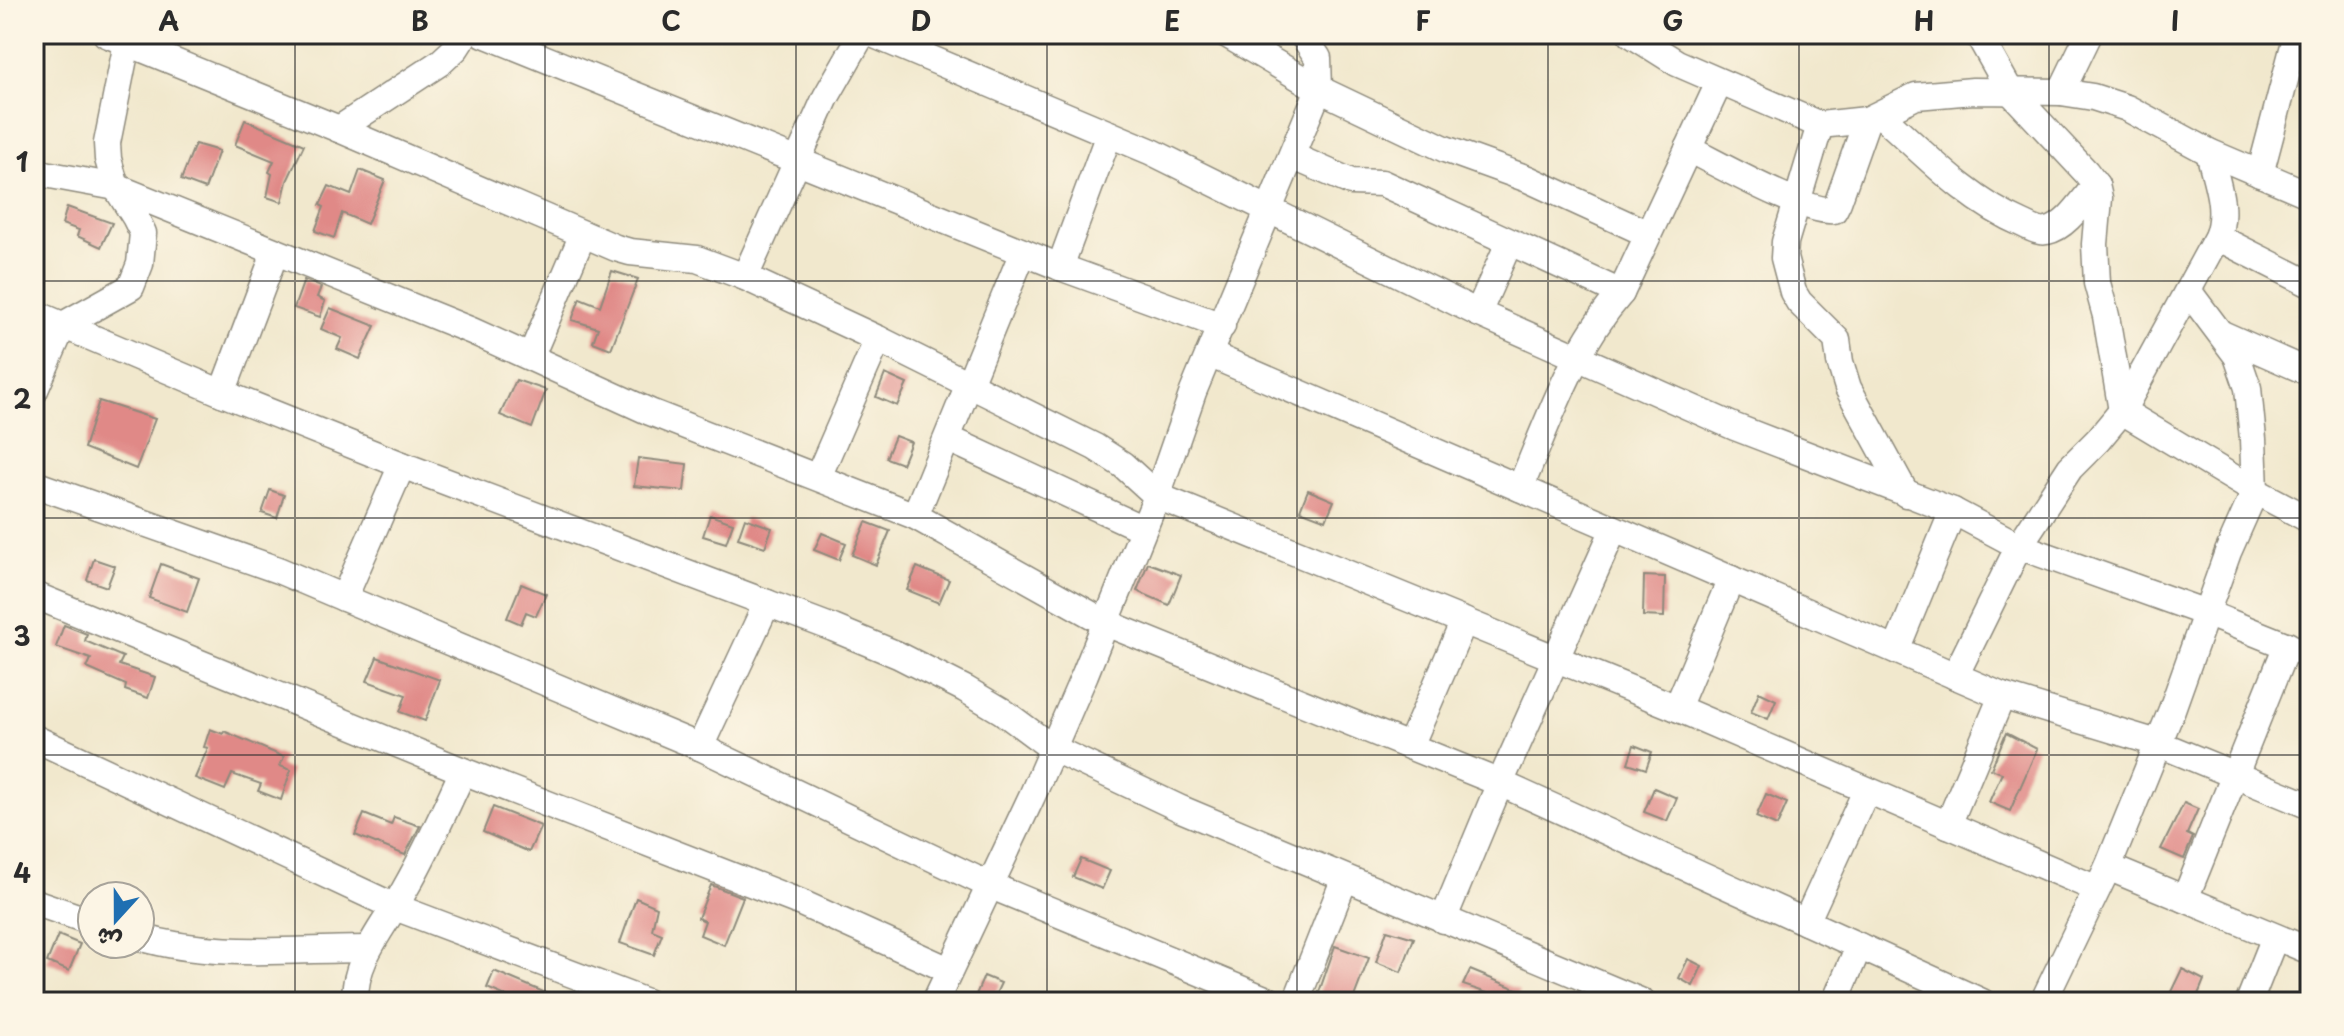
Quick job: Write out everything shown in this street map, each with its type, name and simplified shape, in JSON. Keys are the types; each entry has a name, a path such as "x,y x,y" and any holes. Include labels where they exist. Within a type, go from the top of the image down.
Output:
{"street":[{"path":"339,129 441,62 465,34"},
{"path":"484,34 1060,267 1222,326"},
{"path":"745,277 826,97 862,34"},
{"path":"872,34 1152,152 1575,358 1735,427 1953,511 2019,546 2299,650 2236,775 2185,899"},
{"path":"1226,34 1319,89 1445,149 1528,179 1648,234"},
{"path":"935,1002 1106,623 1157,496 1193,392 1319,89 1318,58 1302,34"},
{"path":"1631,34 1677,63 1820,125 1874,117 1916,96 1946,92 2061,92 2093,97 2127,108 2209,152 2310,195"},
{"path":"1978,34 2010,91 2096,185 2099,198 2095,244 2097,283 2106,316 2122,411 2255,491 2310,520"},
{"path":"2061,92 2089,34"},
{"path":"2260,174 2297,34"},
{"path":"34,392 63,325 131,287 140,264 143,233 116,187 107,143 117,38 630,252 697,259 745,277 1095,447 1123,465 1157,496 1677,708 1948,825 2103,878 2185,899 2310,951"},
{"path":"1520,488 1575,358 1605,310 1621,293 1719,83"},
{"path":"1688,149 1797,201 1834,210 1874,117"},
{"path":"1874,117 1965,191 2008,218 2041,232 2049,231 2063,222 2096,185"},
{"path":"1820,125 1784,251 1793,292 1837,340 1848,388 1906,494"},
{"path":"1060,267 1109,134"},
{"path":"1955,676 2019,546 2070,468 2122,411 2217,237 2223,221 2209,152"},
{"path":"1292,156 1351,182 1382,183 1621,293"},
{"path":"34,172 116,187 531,356 650,412 915,516 1106,623 1500,783 1982,1002"},
{"path":"531,356 583,234"},
{"path":"2217,237 2310,284"},
{"path":"1478,313 1509,243"},
{"path":"915,516 1023,252"},
{"path":"222,393 275,253"},
{"path":"2051,999 2171,712 2206,613 2255,491 2248,388 2237,356 2189,292"},
{"path":"34,313 402,465 898,655 1002,711 1052,748 1181,809 1344,880 1642,1002"},
{"path":"2221,334 2310,373"},
{"path":"818,477 878,339"},
{"path":"1209,354 2002,696 2157,743 2310,806"},
{"path":"949,439 1143,529"},
{"path":"344,598 402,465"},
{"path":"34,484 264,565 344,598 700,747 989,885 1272,1002"},
{"path":"1896,650 1953,511"},
{"path":"1443,920 1500,783 1614,529"},
{"path":"1677,708 1731,579"},
{"path":"34,595 463,771 799,902 949,970"},
{"path":"700,747 767,603"},
{"path":"1410,746 1464,621"},
{"path":"1948,825 2002,696"},
{"path":"34,738 395,907 646,1002"},
{"path":"355,1002 356,979 368,949 395,907 433,836 463,771"},
{"path":"1806,922 1866,791"},
{"path":"1296,1002 1344,880"},
{"path":"34,902 76,916"},
{"path":"2249,1002 2275,937"},
{"path":"156,942 214,950 368,949"},
{"path":"1835,1002 1859,946"}],"building":[{"path":"245,120 304,145 287,181 282,202 267,197 272,174 269,172 274,161 235,145"},
{"path":"195,144 219,151 205,189 181,180"},
{"path":"360,170 385,180 367,224 342,213 334,238 315,231 324,207 320,205 329,186 351,195"},
{"path":"67,207 112,223 101,247 77,236 79,230 62,224"},
{"path":"612,271 638,279 611,349 593,342 598,328 572,320 580,298 600,306"},
{"path":"304,280 321,287 317,297 325,301 320,317 294,308"},
{"path":"330,308 375,326 360,359 337,349 342,338 321,329"},
{"path":"885,374 907,384 897,406 876,397"},
{"path":"516,380 546,390 532,428 500,415"},
{"path":"99,401 155,419 136,469 84,448"},
{"path":"895,436 911,442 902,464 886,458"},
{"path":"638,458 687,464 684,491 634,486"},
{"path":"270,490 284,495 277,518 262,513"},
{"path":"1308,490 1334,501 1326,520 1300,510"},
{"path":"710,515 733,523 726,543 703,536"},
{"path":"745,518 772,528 765,547 738,538"},
{"path":"866,522 890,531 876,565 852,555"},
{"path":"822,533 846,543 839,560 814,550"},
{"path":"94,559 115,566 107,587 87,580"},
{"path":"1148,563 1181,575 1169,605 1137,591"},
{"path":"161,564 199,578 187,612 149,598"},
{"path":"917,567 949,580 939,603 907,590"},
{"path":"1644,576 1665,577 1664,617 1643,616"},
{"path":"521,584 546,594 536,616 526,612 521,624 507,618"},
{"path":"64,625 87,634 85,641 123,657 119,665 155,677 148,698 125,690 126,685 87,668 91,659 56,647"},
{"path":"377,657 440,680 425,721 400,712 406,695 367,681"},
{"path":"1759,692 1776,700 1768,719 1751,712"},
{"path":"210,729 223,734 224,731 284,757 280,766 291,770 281,800 258,791 261,784 232,774 225,790 195,778 208,748 204,747"},
{"path":"2006,733 2037,749 2010,811 1989,802 2002,773 1991,769"},
{"path":"1634,745 1652,752 1646,769 1628,763"},
{"path":"1654,788 1677,798 1667,821 1644,812"},
{"path":"1766,794 1787,803 1777,826 1756,817"},
{"path":"2184,803 2198,809 2187,834 2193,837 2184,859 2161,849"},
{"path":"493,807 541,826 529,852 483,832"},
{"path":"364,814 391,825 394,817 420,826 405,855 355,835"},
{"path":"1081,859 1110,871 1102,889 1073,877"},
{"path":"711,885 743,897 724,945 700,935 705,921 698,918"},
{"path":"636,898 657,907 652,930 662,934 654,955 620,943"},
{"path":"1387,930 1414,938 1401,972 1376,962"},
{"path":"58,935 76,942 76,954 69,971 47,962"},
{"path":"1335,946 1369,958 1352,1002 1327,1002 1317,998"},
{"path":"1688,959 1702,966 1693,986 1679,978"},
{"path":"2182,969 2204,980 2195,1002 2166,1002"},
{"path":"1470,970 1519,990 1514,1002 1463,985"},
{"path":"494,971 567,1002 520,1002 487,988"},
{"path":"984,976 1001,983 992,1002 975,997"}]}
